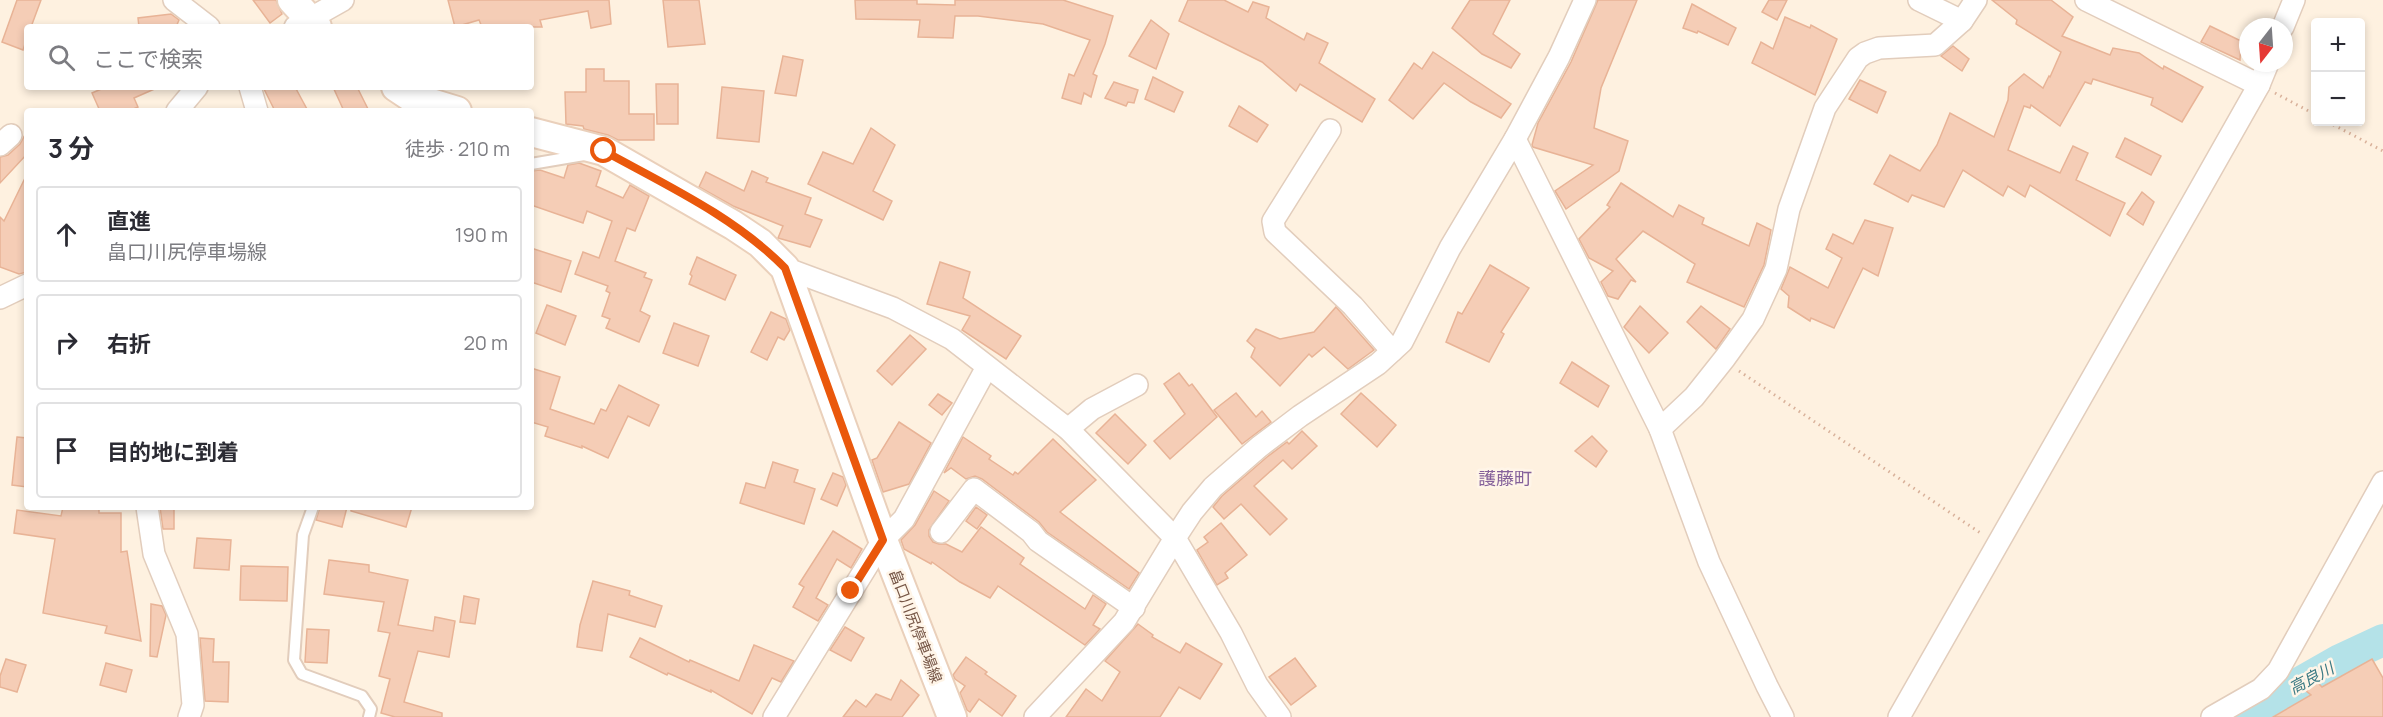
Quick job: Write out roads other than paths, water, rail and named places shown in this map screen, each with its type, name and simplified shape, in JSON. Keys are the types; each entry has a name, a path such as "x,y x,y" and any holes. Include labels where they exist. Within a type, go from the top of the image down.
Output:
{"main road":[{"path":"401,90 411,96 448,108"},
{"name":"畠口川尻停車場線","path":"534,133 604,151 733,225 760,243 785,268 883,540 952,717"}],"street":[{"path":"174,0 205,24"},
{"path":"303,19 343,0"},
{"path":"1035,717 1124,622 1174,538 1213,487 1259,447 1300,416 1378,364 1402,342 1450,248 1515,139 1568,40 1585,0"},
{"path":"1919,0 1962,21"},
{"path":"1660,429 1694,397 1753,319 1776,269 1789,209 1824,108 1852,66 1865,53 1879,48 1935,45 1962,21 1976,0"},
{"path":"2086,0 2259,85"},
{"path":"2287,18 2294,0"},
{"path":"1899,717 1996,543 2142,293 2264,72"},
{"path":"180,108 194,90"},
{"path":"251,90 256,108"},
{"path":"1330,130 1272,225 1275,232 1353,306 1392,351"},
{"path":"1515,139 1660,429 1709,562 1767,686 1784,717"},
{"path":"785,268 893,308 951,339 1068,429 1174,538 1231,633 1257,685 1280,717"},
{"path":"774,717 883,540 904,519 987,367"},
{"path":"1068,429 1092,409 1137,385"},
{"path":"2212,717 2261,689 2278,671 2383,482"},
{"path":"941,532 974,489 1031,532 1038,541 1134,608"},
{"path":"147,510 154,554 187,634 193,705 189,717"}],"lane":[{"path":"534,163 604,151"},
{"path":"312,510 303,535 294,660 302,674 362,696 371,709 369,717"}],"waterway":[{"name":"高良川","path":"2240,717 2340,660 2383,640"}],"district":[{"name":"護藤町","path":"1505,478"}]}
